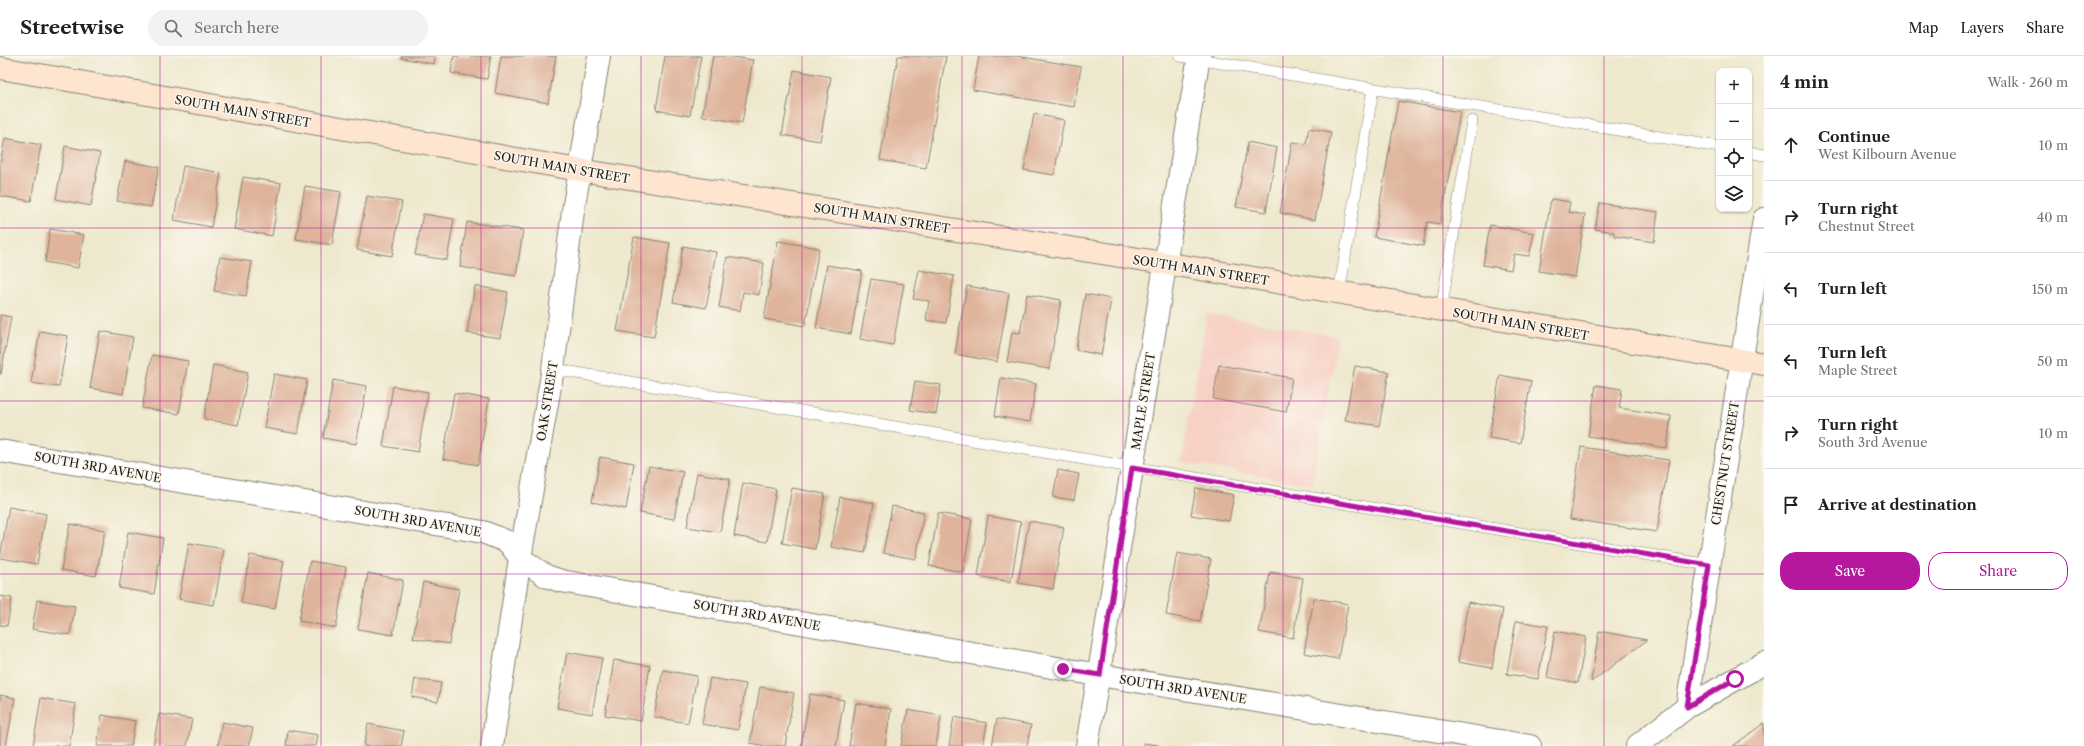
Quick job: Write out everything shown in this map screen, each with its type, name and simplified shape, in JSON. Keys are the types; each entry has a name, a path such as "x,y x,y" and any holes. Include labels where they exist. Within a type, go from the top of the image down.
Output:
{"main road":[{"name":"SOUTH MAIN STREET","path":"0,68 580,170 1164,263 1764,364"}],"street":[{"name":"OAK STREET","path":"492,746 520,558 553,369 580,170 599,56"},
{"name":"MAPLE STREET","path":"1087,746 1100,675 1164,263 1193,57"},
{"name":"CHESTNUT STREET","path":"1687,707 1764,219"},
{"name":"SOUTH 3RD AVENUE","path":"0,451 483,532 508,542 520,558 546,576 561,581 1100,675 1530,746"},
{"path":"1638,746 1687,707 1764,663"}],"lane":[{"path":"1193,57 1716,146"},
{"path":"1339,293 1373,89"},
{"path":"1441,310 1472,121"},
{"path":"1752,153 1764,155"},
{"path":"553,369 1709,565"}],"shaded area":[{"path":"1207,314 1338,336 1312,485 1181,462"}],"building":[{"path":"402,56 435,56 434,64 401,58"},
{"path":"454,56 491,56 487,79 451,73"},
{"path":"501,56 556,56 548,103 495,93"},
{"path":"665,56 701,56 690,116 656,110"},
{"path":"713,56 728,56 753,60 742,123 702,116"},
{"path":"898,56 946,56 926,168 880,160"},
{"path":"979,56 1017,56 1081,67 1074,107 973,90"},
{"path":"794,70 831,77 820,141 782,135"},
{"path":"1398,101 1460,112 1440,224 1427,222 1423,246 1374,237"},
{"path":"1034,114 1064,120 1054,175 1024,170"},
{"path":"1309,128 1331,132 1315,220 1280,213 1292,142 1306,144"},
{"path":"5,138 41,145 31,201 0,196 0,164"},
{"path":"1248,142 1277,148 1266,212 1236,207"},
{"path":"65,146 100,153 91,206 56,199"},
{"path":"125,161 159,167 151,207 117,201"},
{"path":"183,166 221,173 211,227 174,220"},
{"path":"243,177 281,183 272,236 234,229"},
{"path":"305,186 341,192 332,245 296,239"},
{"path":"367,196 402,202 392,256 357,250"},
{"path":"1551,199 1570,202 1568,212 1585,215 1575,277 1539,271"},
{"path":"1600,203 1658,212 1654,242 1614,236 1614,232 1595,229"},
{"path":"423,214 454,219 447,260 415,255"},
{"path":"467,222 523,230 516,276 460,267"},
{"path":"1490,225 1534,233 1529,256 1514,254 1511,270 1483,265"},
{"path":"50,229 84,235 78,268 45,262"},
{"path":"634,237 670,243 654,337 617,331"},
{"path":"778,241 819,248 805,326 764,319"},
{"path":"683,246 716,252 706,308 673,302"},
{"path":"220,257 252,262 246,296 214,291"},
{"path":"727,257 764,263 759,295 743,292 740,311 719,307"},
{"path":"827,265 862,271 851,334 816,328"},
{"path":"919,270 954,276 946,323 926,320 929,301 913,299"},
{"path":"871,279 904,284 893,345 860,339"},
{"path":"475,286 508,292 500,338 467,333"},
{"path":"967,286 1009,293 997,362 955,354"},
{"path":"1027,294 1061,300 1049,369 1007,362 1012,332 1020,333"},
{"path":"1085,294 1111,299 1101,355 1076,350"},
{"path":"0,315 11,317 1,374 0,374"},
{"path":"40,331 68,336 59,387 31,383"},
{"path":"100,331 133,337 123,394 90,388"},
{"path":"152,355 188,361 179,414 142,408"},
{"path":"213,365 248,372 238,425 204,419"},
{"path":"1219,365 1292,378 1286,412 1213,399"},
{"path":"1355,366 1389,372 1379,426 1345,420"},
{"path":"274,374 307,380 298,434 264,428"},
{"path":"1500,375 1531,381 1520,443 1489,438"},
{"path":"1001,378 1036,384 1030,422 995,416"},
{"path":"333,380 367,386 356,444 323,438"},
{"path":"915,381 941,385 936,414 910,410"},
{"path":"1596,385 1622,389 1619,408 1671,416 1667,448 1588,436"},
{"path":"393,386 428,392 418,452 383,446"},
{"path":"454,393 489,399 478,465 443,459"},
{"path":"1581,447 1669,460 1657,532 1570,519"},
{"path":"600,457 634,463 626,509 592,502"},
{"path":"649,466 683,472 674,519 640,513"},
{"path":"1058,470 1079,474 1074,500 1053,497"},
{"path":"697,473 730,479 720,532 687,527"},
{"path":"743,483 776,489 767,542 734,536"},
{"path":"792,488 825,494 815,549 782,543"},
{"path":"1196,488 1234,495 1229,521 1191,515"},
{"path":"840,497 874,503 865,553 831,547"},
{"path":"892,506 924,512 916,559 883,553"},
{"path":"9,507 46,514 37,564 0,558"},
{"path":"938,513 972,519 963,572 929,566"},
{"path":"988,516 1021,522 1011,582 978,576"},
{"path":"1029,521 1064,527 1053,589 1018,583"},
{"path":"70,524 105,530 96,576 61,570"},
{"path":"128,532 163,538 154,594 119,588"},
{"path":"189,543 224,549 214,605 179,599"},
{"path":"1177,553 1211,559 1200,621 1166,615"},
{"path":"250,555 284,561 275,609 241,603"},
{"path":"310,561 346,567 336,628 299,621"},
{"path":"1270,572 1303,578 1293,638 1259,632"},
{"path":"368,573 403,580 393,635 358,629"},
{"path":"423,582 459,589 449,644 413,638"},
{"path":"0,596 12,598 7,626 0,625"},
{"path":"1314,598 1348,604 1338,659 1304,653"},
{"path":"37,600 75,606 70,635 32,629"},
{"path":"1468,602 1503,609 1492,668 1458,662"},
{"path":"1516,621 1548,626 1538,679 1507,674"},
{"path":"1555,631 1586,637 1578,683 1547,677"},
{"path":"1599,631 1647,640 1591,682"},
{"path":"567,652 602,658 592,714 557,708"},
{"path":"614,660 650,666 641,721 605,715"},
{"path":"663,670 697,676 688,723 654,717"},
{"path":"710,678 746,684 738,730 702,724"},
{"path":"415,679 441,683 438,702 412,697"},
{"path":"760,687 794,693 785,746 767,746 750,743"},
{"path":"810,694 844,700 836,746 801,746"},
{"path":"0,695 15,698 6,746 0,746"},
{"path":"41,698 76,704 69,746 33,746"},
{"path":"856,703 891,709 885,746 849,746"},
{"path":"908,710 941,716 936,746 901,746"},
{"path":"159,714 192,719 187,746 153,746"},
{"path":"102,715 135,721 131,746 97,746"},
{"path":"954,717 987,723 983,746 949,746"},
{"path":"997,719 1031,725 1027,746 992,746"},
{"path":"222,722 253,728 249,746 218,746"},
{"path":"1764,723 1764,746 1733,746"},
{"path":"368,724 404,731 401,746 364,746"},
{"path":"288,730 318,735 316,746 286,746"},
{"path":"1144,743 1158,745 1158,746 1144,746"}],"route":[{"path":"1063,669 1100,675 1132,468 1709,565 1687,707 1735,679"}]}
